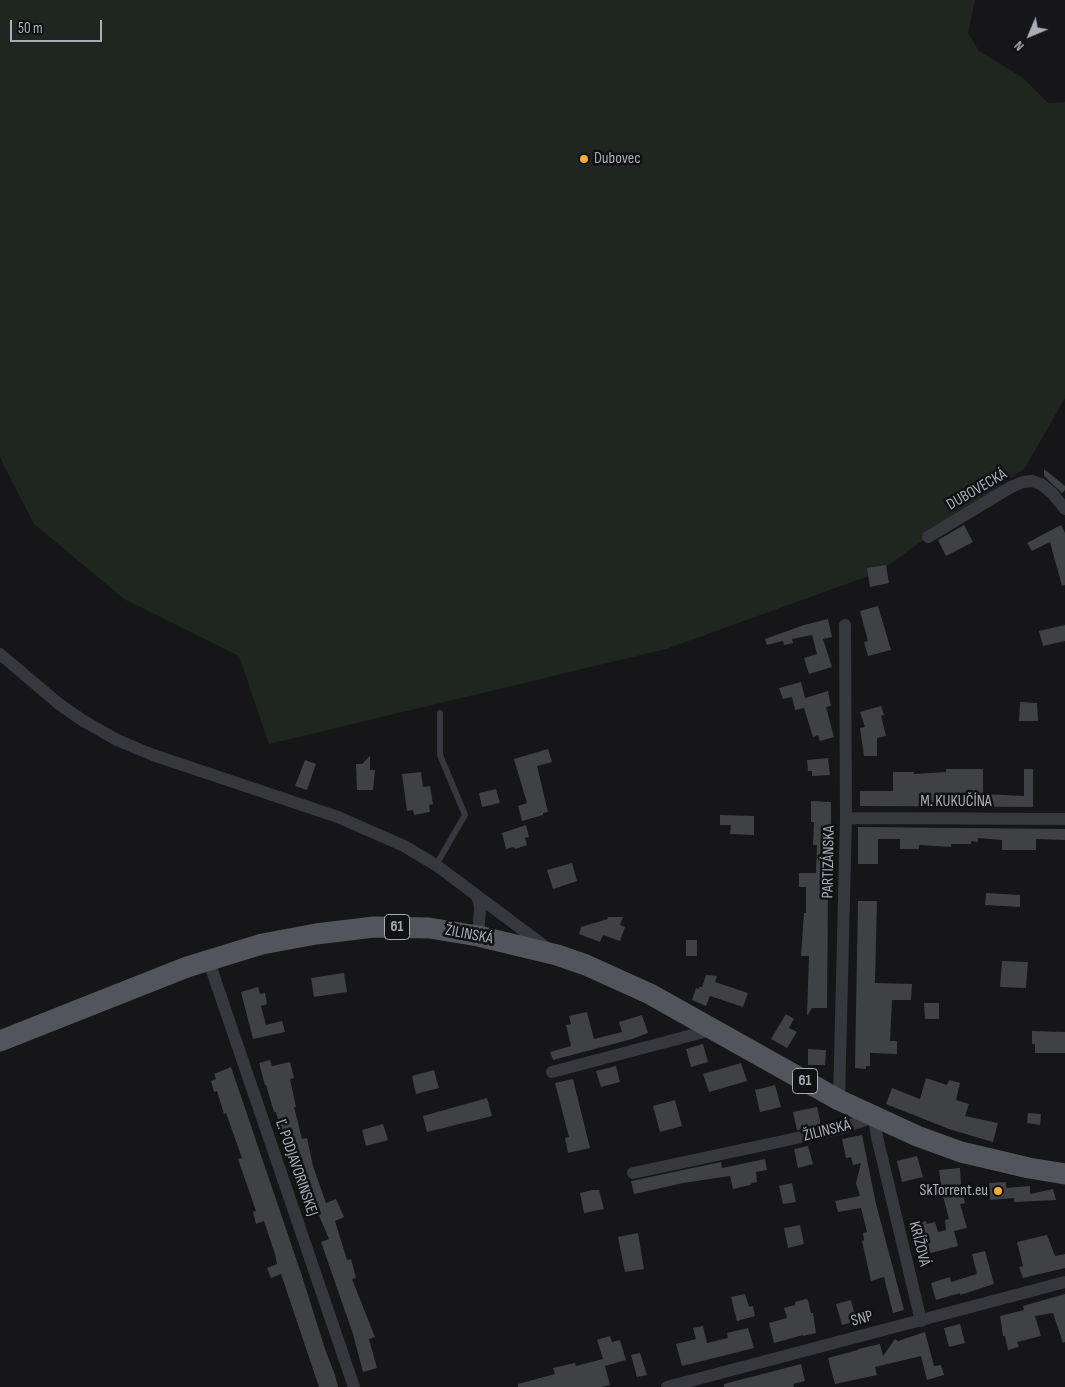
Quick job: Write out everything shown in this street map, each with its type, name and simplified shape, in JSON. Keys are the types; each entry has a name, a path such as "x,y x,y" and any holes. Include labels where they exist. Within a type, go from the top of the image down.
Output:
{"main road":[{"name":"ŽILINSKÁ","path":"208,959 262,944 316,934 374,927 428,928 478,936 557,955 586,965 650,994 839,1100 917,1136 961,1152 1028,1168 1065,1174"},
{"name":"61","path":"0,1041 92,1003 208,959"}],"street":[{"name":"DUBOVECKÁ","path":"928,537 1011,487 1023,482 1032,481 1041,484 1052,493 1065,509"},
{"name":"PARTIZÁNSKA","path":"839,1100 846,818 845,625"},
{"path":"0,654 59,704 117,740 153,755 338,817 404,846 436,865 557,955"},
{"name":"M. KUKUČÍNA","path":"846,818 1065,819"},
{"path":"476,896 480,909 478,936"},
{"name":"Ľ. PODJAVORINSKEJ","path":"208,959 354,1387"},
{"path":"552,1072 714,1029"},
{"name":"ŽILINSKÁ","path":"632,1173 839,1129 874,1117"},
{"name":"KRÍŽOVÁ","path":"874,1117 877,1137 921,1320"},
{"name":"SNP","path":"667,1387 1065,1282"}],"lane":[{"path":"436,865 465,815 440,756 440,713"}],"shaded area":[{"path":"0,0 975,0 968,33 979,51 1022,77 1048,103 1065,102 1065,398 1025,468 877,573 666,649 269,744 239,656 124,599 34,524 2,462 0,456"}],"building":[{"path":"1044,469 1065,486 1065,490 1062,493 1044,476"},
{"path":"964,525 973,542 946,556 938,540"},
{"path":"1061,525 1065,533 1065,585 1062,586 1050,542 1032,551 1027,543"},
{"path":"886,565 889,583 870,587 867,568"},
{"path":"878,606 891,650 868,656 864,642 868,641 860,611"},
{"path":"828,619 832,637 823,639 832,667 809,674 804,658 817,654 812,635 792,639 793,643 784,645 783,641 767,645 765,639 804,625"},
{"path":"1065,625 1065,641 1043,646 1039,631"},
{"path":"801,682 805,698 828,691 831,706 826,707 834,737 820,741 818,735 813,737 804,708 795,710 792,697 783,699 779,688"},
{"path":"1020,702 1037,703 1038,721 1019,721"},
{"path":"881,706 884,715 881,716 886,736 877,738 877,756 864,756 860,728 865,727 860,712"},
{"path":"548,749 552,762 537,766 548,812 522,821 518,806 527,803 514,759"},
{"path":"370,756 370,770 375,770 373,790 357,790 356,764 362,764"},
{"path":"828,758 830,775 812,776 812,771 808,771 807,760"},
{"path":"305,760 316,764 307,790 295,786"},
{"path":"946,769 983,769 983,794 1024,796 1024,769 1033,769 1033,807 860,806 860,791 893,791 893,772 914,772 914,774 946,772"},
{"path":"421,772 423,787 430,786 433,804 429,805 430,812 414,815 413,810 407,811 402,774"},
{"path":"496,789 500,803 482,807 479,793"},
{"path":"811,801 831,802 831,855 828,888 827,1008 812,1008 807,1016 809,956 801,956 804,913 806,913 806,887 799,887 799,873 816,873 817,845 813,845 814,822 811,822"},
{"path":"720,815 754,816 754,835 730,834 731,825 720,825"},
{"path":"526,825 529,837 525,838 527,845 515,849 514,847 506,849 502,833"},
{"path":"858,827 1065,829 1065,840 1036,839 1036,850 1002,850 1002,840 978,838 978,842 971,841 971,844 951,844 951,847 919,845 919,849 900,849 900,839 878,839 878,864 858,864"},
{"path":"572,863 577,881 553,889 547,870"},
{"path":"986,893 1020,895 1020,907 985,905"},
{"path":"858,901 877,901 875,983 912,984 911,1000 892,1000 890,1041 897,1041 897,1054 870,1053 870,1066 866,1066 866,1069 855,1068"},
{"path":"607,917 623,917 620,925 625,927 620,941 603,935 600,942 579,934 581,927 608,919"},
{"path":"686,940 697,940 697,956 686,956"},
{"path":"1002,961 1028,962 1026,988 1000,987"},
{"path":"344,973 347,992 314,997 311,978"},
{"path":"706,975 717,976 715,982 748,993 743,1007 710,996 706,1006 692,1000 696,988 702,987"},
{"path":"258,987 260,994 265,993 267,1004 261,1006 266,1025 282,1021 285,1032 253,1039 241,992"},
{"path":"924,1003 939,1003 939,1019 925,1019"},
{"path":"587,1012 594,1039 622,1032 619,1022 642,1015 648,1033 553,1060 550,1052 571,1046 566,1025 571,1024 569,1016"},
{"path":"786,1014 794,1019 789,1028 797,1032 787,1048 771,1039"},
{"path":"1032,1031 1065,1032 1065,1053 1035,1053 1035,1044 1032,1044"},
{"path":"703,1044 708,1062 691,1067 686,1049"},
{"path":"808,1049 826,1050 825,1065 808,1065"},
{"path":"270,1060 272,1066 290,1062 294,1078 290,1079 296,1107 294,1107 302,1139 307,1138 313,1166 326,1203 336,1199 344,1217 335,1221 347,1260 351,1259 356,1278 352,1279 375,1337 369,1339 377,1368 363,1372 353,1334 321,1242 329,1239 312,1199 306,1202 300,1185 308,1182 302,1162 299,1163 298,1158 291,1159 284,1129 281,1130 265,1085 259,1063"},
{"path":"741,1063 747,1081 709,1092 703,1074"},
{"path":"616,1066 620,1082 601,1087 596,1071"},
{"path":"231,1067 338,1387 319,1387 281,1274 271,1278 267,1268 277,1264 275,1254 264,1221 256,1224 253,1212 256,1211 238,1159 242,1158 226,1113 224,1114 217,1091 214,1092 211,1081 216,1079 214,1074"},
{"path":"434,1070 439,1088 416,1094 412,1076"},
{"path":"926,1078 947,1085 949,1080 960,1083 956,1100 969,1104 965,1116 998,1123 993,1142 949,1129 886,1104 892,1088 920,1099"},
{"path":"573,1079 590,1148 568,1153 565,1138 569,1137 555,1083"},
{"path":"775,1085 781,1107 760,1112 755,1090"},
{"path":"487,1098 492,1116 427,1132 423,1116"},
{"path":"675,1100 682,1126 660,1132 653,1106"},
{"path":"817,1107 821,1125 797,1130 793,1112"},
{"path":"1028,1113 1041,1114 1040,1125 1027,1123"},
{"path":"383,1124 388,1140 366,1146 362,1130"},
{"path":"862,1135 876,1204 904,1310 893,1313 884,1277 871,1281 862,1241 864,1240 863,1233 867,1232 861,1208 838,1212 835,1201 860,1196 856,1183 861,1163 853,1165 851,1157 846,1158 842,1139"},
{"path":"808,1146 813,1164 798,1168 794,1149"},
{"path":"917,1156 923,1177 902,1182 897,1161"},
{"path":"765,1159 767,1170 756,1172 757,1182 733,1189 730,1176 683,1183 634,1194 631,1181 721,1162 722,1168"},
{"path":"960,1168 960,1184 965,1203 960,1204 967,1228 954,1231 958,1246 923,1255 915,1224 926,1221 927,1224 935,1222 938,1232 946,1230 945,1220 949,1219 939,1170"},
{"path":"1006,1182 1006,1188 1030,1186 1030,1194 1053,1189 1056,1200 1014,1202 1014,1198 990,1200 989,1183"},
{"path":"792,1183 796,1202 783,1204 779,1186"},
{"path":"599,1190 604,1209 584,1213 580,1193"},
{"path":"800,1225 804,1244 788,1248 784,1228"},
{"path":"638,1233 644,1269 625,1272 618,1237"},
{"path":"1047,1235 1055,1256 1065,1254 1065,1268 1023,1278 1019,1267 1023,1266 1017,1242"},
{"path":"985,1251 994,1284 960,1295 960,1293 936,1300 931,1283 950,1277 951,1282 977,1274 972,1254"},
{"path":"745,1294 749,1307 753,1306 755,1316 737,1321 731,1297"},
{"path":"1065,1294 1065,1342 1063,1343 1053,1313 1035,1316 1041,1336 1017,1342 1019,1347 1008,1350 1005,1336 1003,1336 1000,1316 1024,1310 1023,1306"},
{"path":"806,1299 808,1300 811,1313 813,1313 816,1333 774,1343 769,1323 787,1318 784,1308"},
{"path":"851,1300 856,1321 842,1325 836,1304"},
{"path":"960,1324 965,1343 949,1347 944,1328"},
{"path":"703,1326 707,1343 728,1338 727,1333 748,1328 754,1348 682,1366 676,1344 696,1339 693,1328"},
{"path":"925,1332 934,1366 941,1365 944,1375 927,1380 921,1356 875,1367 877,1375 835,1384 828,1358 880,1344 883,1356 895,1339 898,1341"},
{"path":"610,1336 612,1342 620,1340 626,1360 605,1366 610,1385 601,1387 518,1387 518,1384 555,1374 553,1368 575,1363 576,1366 603,1359 597,1340"},
{"path":"640,1353 647,1375 637,1377 631,1355"},
{"path":"801,1364 805,1381 793,1384 794,1387 724,1387 724,1384"}],"place":[{"name":"Dubovec","path":"584,159"},
{"name":"SkTorrent.eu","path":"998,1191"}]}
